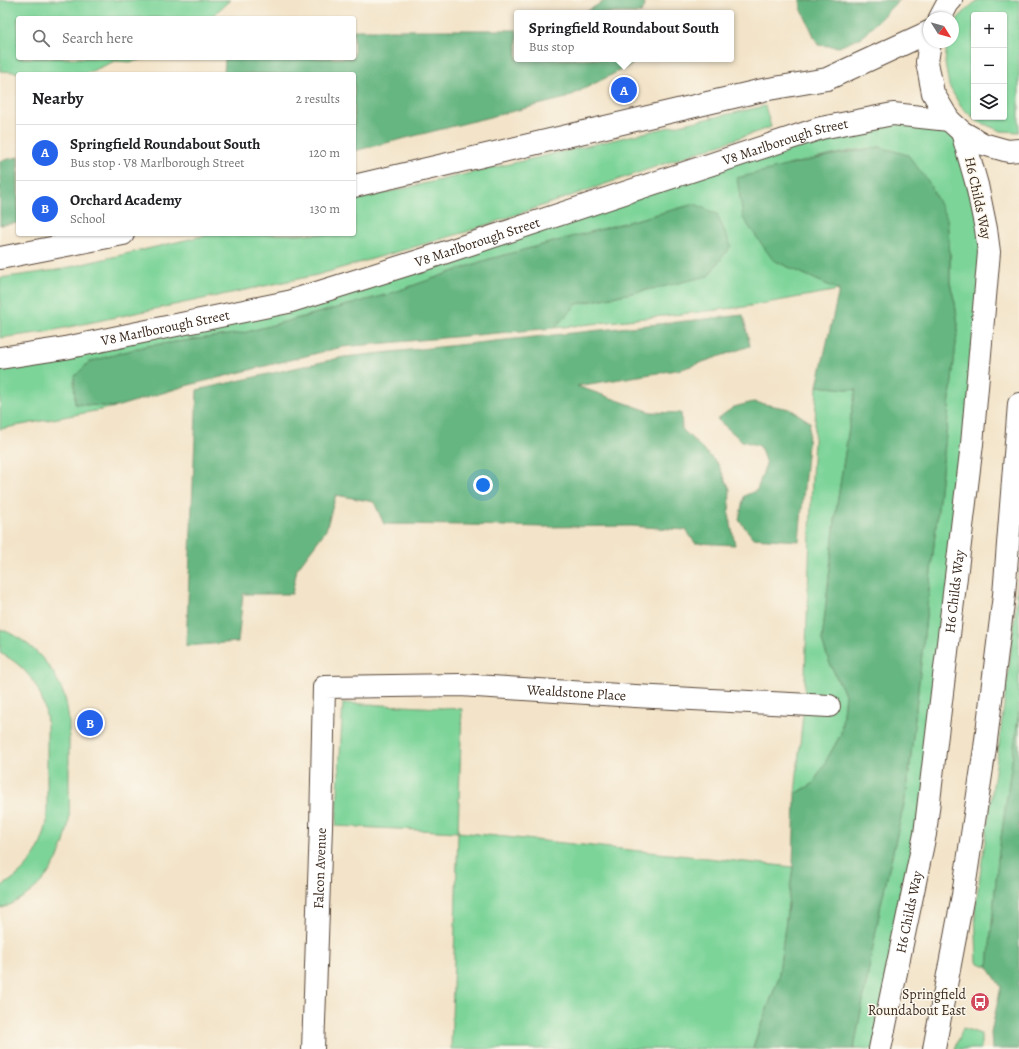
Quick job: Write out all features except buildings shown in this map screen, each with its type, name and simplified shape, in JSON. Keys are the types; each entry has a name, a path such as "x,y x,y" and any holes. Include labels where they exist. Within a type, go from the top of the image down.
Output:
{"street":[{"path":"356,186 763,90 827,79 923,35"},
{"path":"929,48 927,62 933,93 956,126 983,144 1008,150 1019,150"},
{"name":"V8 Marlborough Street","path":"0,358 65,348 288,302 422,260 821,128 893,114 956,126"},
{"name":"H6 Childs Way","path":"880,1049 925,834 972,444 985,301 988,252 986,229 977,185 956,126"},
{"path":"0,258 113,236"},
{"path":"934,1049 962,895 985,748 1004,595 1019,404"},
{"name":"Wealdstone Place","path":"324,687 460,685 829,706"},
{"name":"Falcon Avenue","path":"313,1049 321,827 324,687"}],"green space":[{"path":"0,0 230,0 212,16 16,16 16,60 140,60 131,62 115,61 90,72 0,71"},
{"path":"606,0 641,0 645,6 643,10 589,10"},
{"path":"800,0 899,0 862,37 839,47 818,45 801,8"},
{"path":"979,0 1019,0 1019,132 1001,131 977,120 1007,120 1007,12 971,12 971,115 961,107 949,86 945,63 946,48 959,48 959,17"},
{"path":"356,30 514,30 514,62 631,62 633,64 566,98 356,150 356,72 224,72 225,60 356,60"},
{"path":"765,106 771,127 466,232 317,275 45,332 0,338 0,278 57,270 202,236 356,236 356,200"},
{"path":"949,120 986,229 925,834 880,1049 854,1049 881,904 907,791 958,325 950,283 950,254 947,219 880,147 850,151 788,165 773,260 839,290 744,307 554,328 577,304 666,286 695,204 486,260 389,294 243,333 146,346 89,362 74,377 75,404 116,407 0,429 0,358 288,302 821,128"},
{"path":"880,147 908,155 928,181 947,219 950,254 950,283 958,325 907,791 881,904 854,1049 753,1049 778,980 793,867 795,794 813,784 841,734 845,694 830,664 822,641 836,511 856,390 817,386 839,290 773,260 743,218 737,178 826,157"},
{"path":"16,157 16,223 0,225 0,161"},
{"path":"695,204 717,214 731,246 708,276 577,304 554,328 342,347 189,385 116,407 75,404 74,377 89,362 146,346 243,333 389,294 486,260"},
{"path":"743,315 750,346 682,369 577,386 651,412 681,413 682,429 718,464 730,489 729,514 735,545 695,543 686,530 631,526 542,527 384,524 374,502 336,495 326,530 297,569 292,594 243,594 238,642 186,646 197,390 344,357"},
{"path":"817,386 856,390 836,511 822,641 830,664 845,694 841,734 813,784 795,794 804,704 812,478"},
{"path":"753,402 790,409 810,422 799,541 753,538 739,520 744,496 757,490 766,464 760,446 742,441 717,419 734,407"},
{"path":"1019,568 1019,712 998,859 988,967 977,962 975,909 999,744 1014,626"},
{"path":"0,629 21,639 39,654 59,683 64,696 69,723 69,820 66,836 61,850 47,875 38,886 27,895 0,909 0,887 18,875 37,852 47,822 47,723 38,691 27,673 19,665 0,653"},
{"path":"343,703 462,709 458,832 336,826"},
{"path":"1019,712 1019,1049 992,1049 991,1032 1001,987 988,967 998,859"},
{"path":"458,832 793,867 778,980 753,1049 451,1049"},
{"path":"963,1028 981,1034 981,1049 955,1049"}],"place":[{"name":"Springfield Roundabout South","path":"624,90"},
{"name":"Orchard Academy","path":"90,723"},
{"name":"Springfield Roundabout East","path":"980,1002"}]}
